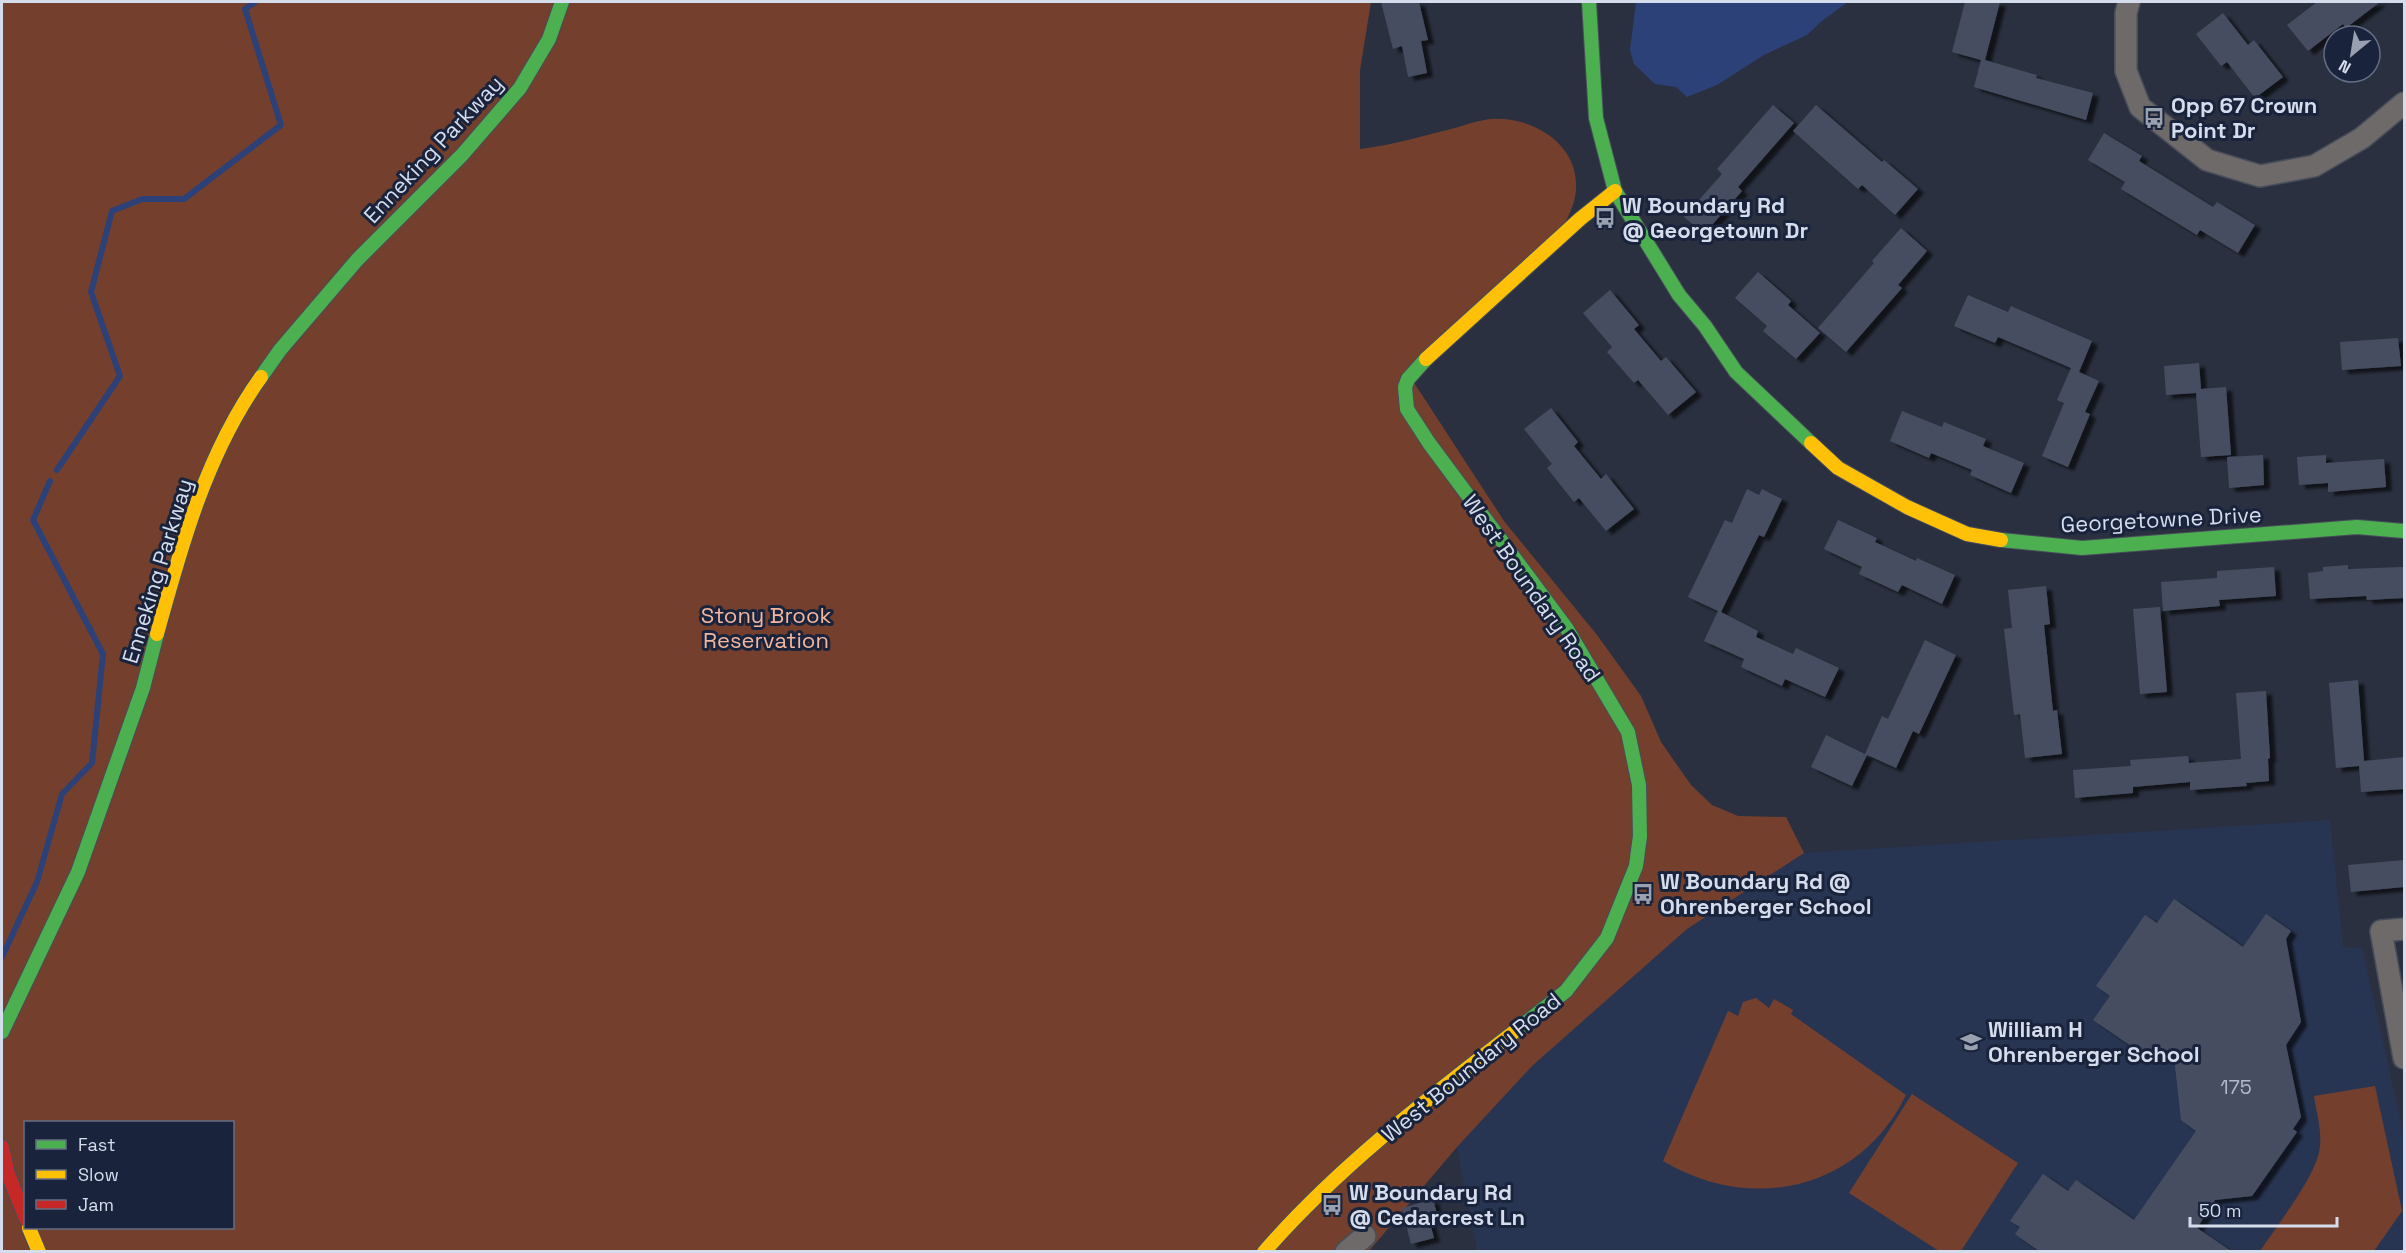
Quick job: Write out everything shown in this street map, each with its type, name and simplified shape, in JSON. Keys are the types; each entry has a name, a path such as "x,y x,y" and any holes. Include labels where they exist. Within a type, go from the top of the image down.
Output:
{"street":[{"name":"Enneking Parkway","path":"2,1032 82,862 143,688 176,564 212,466 243,402 280,350 357,260 462,155 520,88 549,39 562,2"},
{"name":"Georgetowne Drive","path":"1588,2 1596,118 1616,191 1679,295 1705,326 1736,372 1838,468 1907,507 1967,534 2027,544 2082,548 2357,527 2404,531"},
{"path":"2129,2 2126,13 2126,71 2140,107 2207,160 2260,176 2314,166 2362,138 2404,103"},
{"name":"West Boundary Road","path":"1264,1251 1284,1229 1400,1120 1566,991 1607,938 1636,866 1640,836 1639,785 1629,732 1567,629 1429,443 1407,409 1405,387 1408,379 1436,348 1580,219 1616,191"},
{"path":"2404,929 2381,931 2404,1058"},
{"path":"2,1147 8,1174 24,1214"},
{"path":"30,1229 39,1251"},
{"path":"1346,1251 1365,1244"}],"shaded area":[{"name":"William H Ohrenberger School","path":"2330,820 2343,947 2362,948 2404,1137 2404,1251 1477,1251 1457,1147 1532,1066 1687,929 1804,853"}],"green space":[{"name":"Stony Brook Reservation","path":"2,2 1371,2 1360,70 1360,149 1408,140 1491,119 1506,119 1534,127 1559,144 1568,155 1574,168 1576,183 1573,206 1563,227 1411,378 1504,521 1597,635 1641,696 1661,742 1691,785 1712,805 1738,816 1786,817 1804,853 1687,929 1532,1066 1457,1147 1369,1251 2,1252"},
{"path":"1756,998 1769,1008 1774,999 1793,1010 1791,1014 1906,1095 1886,1127 1861,1153 1832,1172 1800,1184 1766,1188 1732,1186 1697,1177 1663,1161 1728,1011 1738,1016 1743,1002"},
{"path":"2375,1086 2402,1211 2374,1251 2260,1251 2301,1191 2318,1156 2320,1134 2314,1096"},
{"path":"1912,1094 2018,1163 1961,1251 1939,1251 1849,1193"}],"water":[{"path":"1636,2 1848,2 1807,35 1764,55 1717,85 1687,97 1676,87 1655,84 1634,64 1630,50"}],"building":[{"path":"1381,2 1419,2 1428,40 1421,41 1427,73 1408,77 1402,46 1393,49"},
{"path":"1965,2 2000,2 1985,60 2037,75 2036,78 2093,93 2086,120 1974,87 1981,60 1952,52"},
{"path":"2317,2 2380,2 2351,24 2322,24 2322,40 2308,51 2287,25"},
{"path":"2223,13 2248,45 2254,40 2283,77 2255,98 2227,62 2221,66 2196,34"},
{"path":"1773,105 1794,123 1738,187 1742,191 1704,234 1684,217 1722,174 1717,169"},
{"path":"1816,105 1882,162 1884,160 1918,189 1895,215 1862,185 1858,189 1793,131"},
{"path":"2104,133 2142,156 2139,161 2213,207 2217,202 2255,225 2238,253 2200,230 2197,235 2121,189 2125,182 2088,160"},
{"path":"1901,228 1927,251 1898,285 1902,288 1846,352 1818,328"},
{"path":"1758,272 1791,301 1788,305 1820,333 1796,359 1763,331 1767,326 1735,298"},
{"path":"1610,290 1639,325 1634,329 1661,361 1666,357 1696,392 1668,415 1638,380 1634,383 1607,352 1612,347 1583,313"},
{"path":"1968,295 2008,312 2011,306 2092,341 2079,372 2099,381 2085,412 2090,414 2068,467 2042,456 2064,403 2057,400 2071,368 1998,337 1995,343 1954,326"},
{"path":"2398,338 2401,366 2342,370 2340,342"},
{"path":"2199,363 2201,389 2226,387 2231,455 2201,457 2196,393 2166,395 2164,366"},
{"path":"1551,408 1578,442 1574,446 1601,479 1606,474 1634,509 1606,531 1579,498 1574,502 1547,468 1552,464 1524,429"},
{"path":"1902,411 1942,427 1944,422 1986,439 1983,446 2024,463 2011,493 1970,475 1972,470 1931,453 1929,458 1890,441"},
{"path":"2263,455 2264,485 2229,488 2227,457"},
{"path":"2326,455 2326,463 2384,459 2386,487 2328,492 2328,483 2299,485 2297,457"},
{"path":"1747,489 1759,495 1762,489 1782,499 1764,537 1759,535 1721,612 1758,631 1756,637 1793,654 1796,648 1839,668 1825,697 1785,679 1782,686 1741,667 1744,659 1704,641 1718,611 1688,597 1725,520 1732,523"},
{"path":"1838,520 1877,538 1875,542 1916,561 1917,558 1955,575 1942,604 1902,585 1898,592 1859,574 1862,567 1824,549"},
{"path":"2348,565 2348,569 2404,567 2404,598 2367,600 2366,596 2310,599 2308,573 2323,571 2323,567"},
{"path":"2274,567 2276,596 2219,600 2220,606 2163,611 2161,582 2217,578 2217,571"},
{"path":"2046,586 2050,624 2044,625 2053,711 2057,710 2062,754 2025,758 2020,714 2014,715 2004,629 2012,628 2008,590"},
{"path":"2160,607 2167,692 2140,694 2133,609"},
{"path":"1925,640 1956,655 1919,734 1913,731 1896,768 1865,754 1882,716 1888,719"},
{"path":"2358,680 2364,761 2404,757 2404,789 2361,792 2359,766 2336,768 2329,683"},
{"path":"2266,691 2269,781 2246,783 2247,786 2190,790 2190,782 2133,787 2133,793 2075,798 2073,770 2131,766 2130,760 2188,756 2189,763 2241,759 2236,693"},
{"path":"1826,735 1867,755 1852,786 1811,767"},
{"path":"2404,860 2404,887 2351,892 2348,865"},
{"path":"2174,899 2243,947 2266,914 2291,931 2286,939 2301,1022 2286,1045 2301,1117 2293,1129 2297,1132 2252,1196 2215,1200 2197,1228 2231,1251 2039,1251 2015,1234 2020,1227 2010,1221 2043,1174 2068,1191 2076,1180 2134,1220 2196,1131 2181,1120 2174,1057 2162,1050 2140,1052 2093,1020 2110,996 2096,986 2145,915 2157,923"},
{"path":"1433,1199 1437,1214 1428,1216 1434,1238 1411,1244 1402,1208"}],"waterway":[{"path":"57,470 120,376 91,292 112,211 142,199 184,199 281,125 245,9 255,2"},
{"path":"2,957 37,882 62,794 92,763 103,654 33,520 50,481"}],"traffic: fast":[{"path":"261,377 280,350 357,260 462,155 520,88 549,39 562,2"},
{"path":"1589,2 1596,118 1615,191 1679,295 1705,326 1736,372 1811,443"},
{"path":"1426,359 1408,379 1405,387 1407,409 1429,443 1567,629 1628,732 1639,785 1640,836 1636,866 1607,938 1566,991 1514,1032"},
{"path":"2001,540 2082,548 2357,527 2404,531"},
{"path":"2,1032 78,872 143,688 157,634"}],"traffic: slow":[{"path":"1426,359 1580,219 1615,191"},
{"path":"157,634 186,534 211,468 225,436 261,377"},
{"path":"1811,443 1838,468 1907,507 1967,534 2001,540"},
{"path":"1264,1252 1292,1221 1352,1163 1415,1109 1514,1032"},
{"path":"29,1229 39,1252"}],"traffic: jam":[{"path":"2,1147 8,1174 24,1214"}],"place":[{"name":"Opp 67 Crown Point Dr","path":"2154,118"},
{"name":"W Boundary Rd @ Georgetown Dr","path":"1605,218"},
{"name":"W Boundary Rd @ Ohrenberger School","path":"1643,894"},
{"name":"William H Ohrenberger School","path":"1971,1042"},
{"name":"W Boundary Rd @ Cedarcrest Ln","path":"1332,1205"}]}
